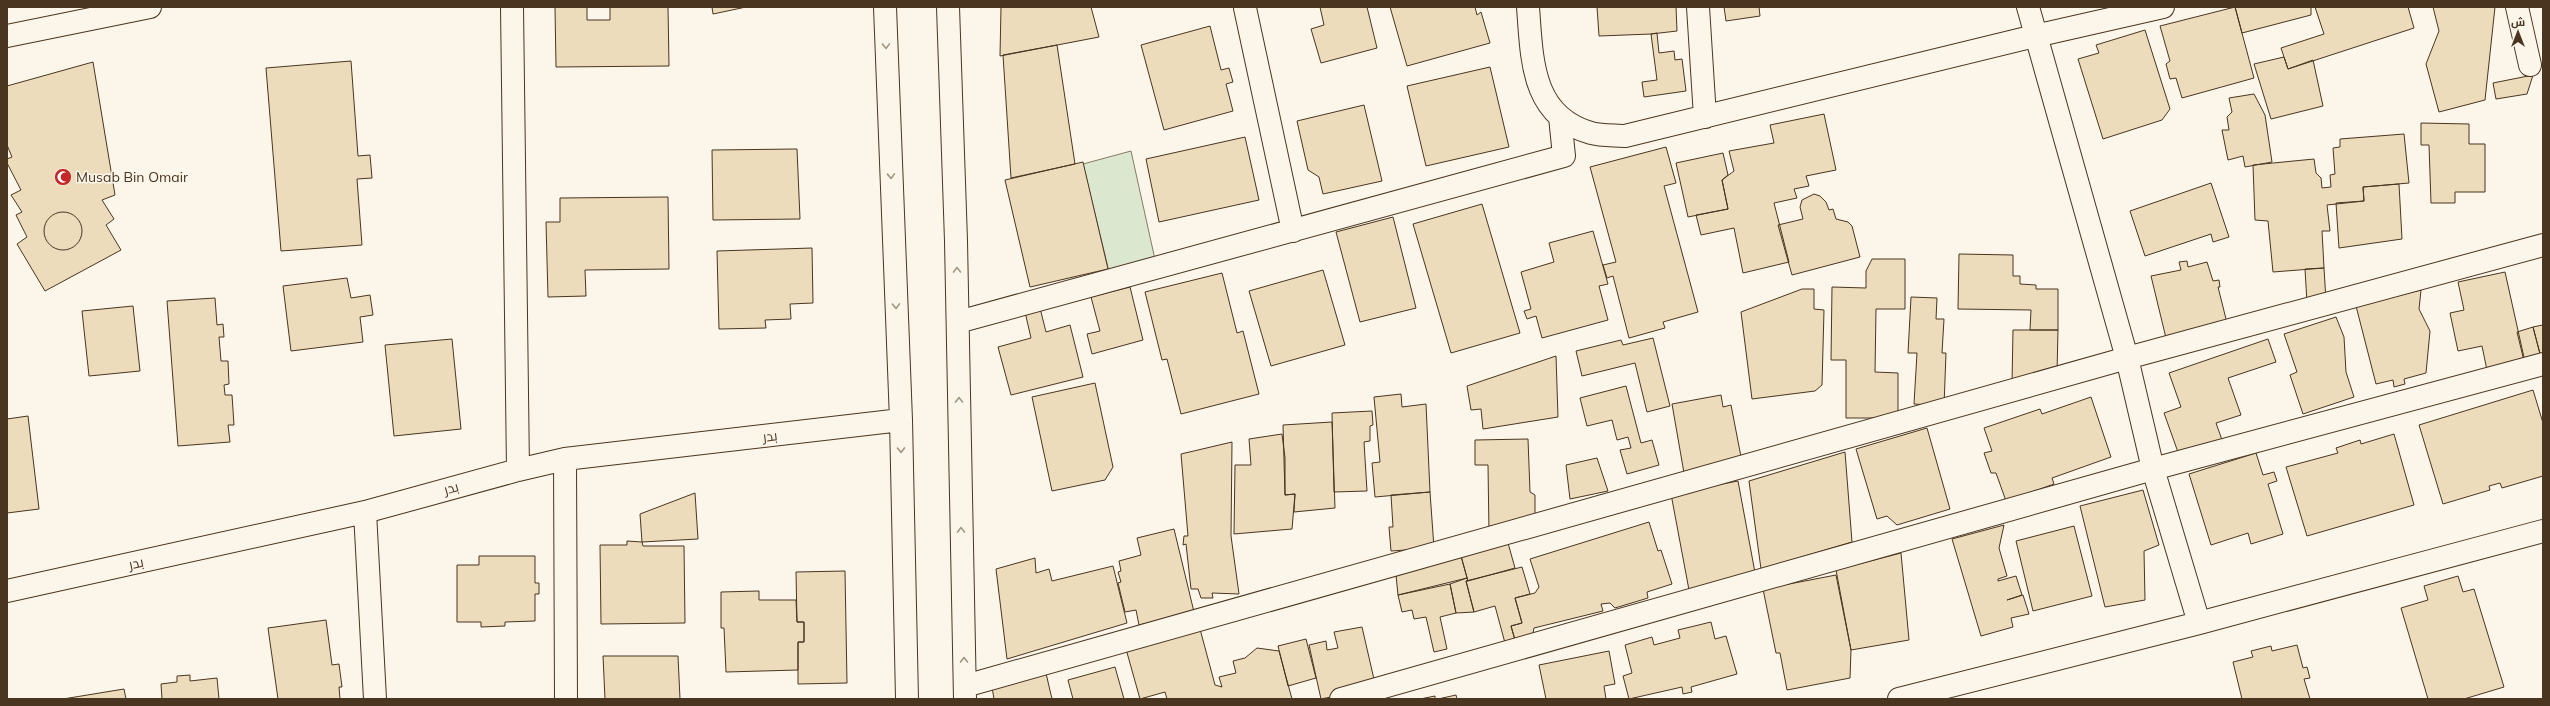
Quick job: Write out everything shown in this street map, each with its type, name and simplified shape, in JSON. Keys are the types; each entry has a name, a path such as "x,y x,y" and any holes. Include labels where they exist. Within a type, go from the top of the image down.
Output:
{"street":[{"path":"7,36 150,7"},
{"path":"512,7 518,470"},
{"path":"885,7 901,420 906,699"},
{"path":"948,7 958,322 965,693 2127,358 2543,245"},
{"path":"1528,7 1532,59 1542,97 1560,117 1592,133 1625,136 2035,36 2163,7"},
{"path":"1698,7 1705,117"},
{"path":"2028,7 2127,358 2153,469 2199,623"},
{"path":"2516,7 2530,65"},
{"path":"1245,8 1293,231"},
{"path":"958,322 1564,156 1560,117"},
{"path":"1341,699 2153,469 2543,364"},
{"name":"بدر","path":"7,592 365,512 518,470 565,459 901,420"},
{"path":"565,459 566,699"},
{"path":"365,512 375,699"},
{"path":"1899,699 2199,623 2543,531"}],"green space":[{"path":"1131,151 1156,264 1110,276 1083,164"}],"building":[{"path":"555,7 587,7 587,20 610,20 610,7 668,7 669,66 556,67"},
{"path":"712,7 746,7 713,14"},
{"path":"1001,7 1091,7 1099,37 1000,56"},
{"path":"1320,7 1367,7 1377,48 1321,63 1311,29 1324,25"},
{"path":"1390,7 1475,7 1477,15 1481,12 1490,43 1407,66"},
{"path":"1597,7 1676,7 1677,31 1651,34 1599,36"},
{"path":"1724,7 1759,7 1760,16 1726,21"},
{"path":"2235,7 2254,78 2182,98 2176,78 2170,79 2166,64 2170,61 2160,26"},
{"path":"2235,7 2311,7 2311,15 2242,33"},
{"path":"2315,7 2408,7 2414,28 2288,69 2281,48 2324,34"},
{"path":"2433,7 2495,7 2485,100 2439,112 2426,64 2439,31"},
{"path":"1210,26 1221,70 1229,68 1233,82 1226,84 1233,111 1164,130 1141,45"},
{"path":"2145,30 2170,109 2162,120 2103,139 2078,59 2099,53 2096,45"},
{"path":"1657,33 1659,53 1674,51 1675,60 1682,59 1686,91 1644,97 1642,82 1657,80 1651,34"},
{"path":"1057,45 1075,164 1011,178 1003,55"},
{"path":"2284,57 2288,69 2313,60 2323,106 2271,119 2254,64"},
{"path":"351,61 358,156 370,155 372,178 357,179 362,245 281,251 266,68"},
{"name":"Musab Bin Omair","path":"93,62 115,195 102,200 114,219 106,225 121,250 45,291 17,244 27,237 16,215 22,212 11,195 21,190 7,163 7,159 12,157 7,145 7,86"},
{"path":"1490,67 1509,147 1426,166 1407,86"},
{"path":"2533,75 2527,94 2496,99 2493,83"},
{"path":"2254,94 2265,115 2272,162 2245,167 2243,156 2228,160 2222,130 2229,130 2227,117 2232,112 2229,98"},
{"path":"1364,105 1382,181 1323,194 1319,177 1308,170 1297,121"},
{"path":"1824,114 1836,170 1806,176 1809,186 1794,189 1797,198 1774,203 1789,262 1743,273 1734,228 1701,235 1696,215 1728,209 1722,180 1734,171 1729,151 1774,143 1770,125"},
{"path":"2421,123 2469,124 2469,144 2485,144 2485,192 2455,192 2455,203 2431,203 2429,145 2421,145"},
{"path":"2404,134 2409,183 2363,187 2364,201 2327,205 2330,231 2322,231 2324,268 2273,272 2268,221 2255,220 2253,165 2314,159 2316,173 2321,178 2322,188 2331,187 2330,175 2335,174 2333,148 2340,147 2340,139"},
{"path":"1245,137 1259,200 1159,222 1146,159"},
{"path":"1666,147 1676,183 1664,186 1698,312 1663,322 1665,328 1629,338 1613,276 1607,278 1603,265 1616,262 1590,167"},
{"path":"797,149 800,219 713,220 712,150"},
{"path":"1723,153 1728,175 1722,180 1728,209 1688,217 1676,163"},
{"path":"1083,162 1108,269 1030,287 1005,180"},
{"path":"2211,183 2229,237 2213,242 2211,234 2145,256 2130,211"},
{"path":"2399,184 2402,239 2339,248 2336,203 2364,201 2363,187"},
{"path":"1814,194 1820,196 1826,202 1829,210 1833,209 1836,219 1848,222 1852,226 1860,257 1792,275 1778,225 1803,219 1800,207 1802,200"},
{"path":"668,197 669,269 585,270 586,296 548,297 546,222 560,222 560,198"},
{"path":"1482,204 1520,333 1451,353 1413,224"},
{"path":"63,212 76,218 82,231 76,244 63,250 50,244 44,231 50,218"},
{"path":"1393,217 1416,308 1360,322 1336,232"},
{"path":"1593,231 1608,284 1599,286 1608,320 1542,338 1536,316 1527,319 1524,311 1531,309 1521,272 1554,262 1549,243"},
{"path":"812,248 813,303 790,304 791,319 765,320 766,328 719,329 717,251"},
{"path":"1959,254 2013,255 2013,276 2020,276 2020,284 2036,285 2036,289 2058,289 2058,330 2030,330 2031,310 1958,309"},
{"path":"1872,259 1905,259 1905,309 1876,309 1875,372 1898,373 1898,418 1846,418 1846,360 1831,360 1832,287 1866,288 1866,271"},
{"path":"2187,261 2188,267 2207,262 2213,281 2219,280 2220,287 2218,287 2227,323 2166,338 2151,276 2181,270 2179,262"},
{"path":"2324,268 2326,301 2307,303 2305,269"},
{"path":"1323,270 1345,345 1271,366 1249,291"},
{"path":"2505,272 2525,362 2488,375 2482,346 2458,351 2450,313 2464,310 2458,282"},
{"path":"1222,273 1237,333 1243,331 1259,394 1181,414 1167,359 1162,360 1145,292"},
{"path":"347,278 351,298 370,295 373,315 360,317 363,342 291,351 283,286"},
{"path":"1130,287 1143,340 1092,354 1087,334 1100,331 1091,297"},
{"path":"1802,289 1814,289 1814,309 1824,310 1822,385 1815,391 1752,399 1741,312"},
{"path":"2421,290 2419,309 2430,331 2426,373 2404,379 2405,384 2394,387 2393,380 2376,384 2356,306"},
{"path":"1911,297 1937,298 1936,319 1944,319 1942,353 1946,353 1944,406 1914,404 1917,353 1908,353"},
{"path":"215,298 217,325 223,324 224,337 219,337 221,361 228,361 229,384 224,385 225,395 232,395 234,425 228,425 230,442 178,446 167,301"},
{"path":"133,306 140,371 89,376 82,311"},
{"path":"1040,308 1046,332 1070,325 1083,377 1011,395 998,347 1031,338 1025,312"},
{"path":"2336,317 2344,337 2346,372 2354,397 2303,414 2290,375 2297,372 2284,334"},
{"path":"2543,325 2543,358 2541,358 2533,327"},
{"path":"2533,327 2542,361 2525,365 2517,332"},
{"path":"2013,330 2058,330 2057,373 2012,384"},
{"path":"1653,338 1670,406 1647,412 1635,363 1582,376 1576,351 1621,340 1623,345"},
{"path":"452,339 461,429 394,436 385,345"},
{"path":"2268,339 2276,362 2228,378 2241,415 2216,423 2222,440 2179,455 2164,413 2181,407 2169,373"},
{"path":"1556,356 1558,417 1483,429 1481,409 1471,410 1467,386"},
{"path":"1095,383 1113,467 1105,480 1052,491 1032,397"},
{"path":"1626,386 1641,443 1652,440 1659,465 1627,474 1620,450 1631,448 1628,437 1617,440 1612,420 1587,426 1580,398"},
{"path":"2533,390 2543,423 2543,476 2502,488 2500,483 2489,486 2490,490 2443,504 2419,425"},
{"path":"1401,394 1402,407 1426,404 1430,492 1375,497 1372,463 1380,462 1374,397"},
{"path":"1721,395 1723,407 1731,405 1742,462 1684,473 1672,404"},
{"path":"2091,397 2111,457 2052,478 2054,484 2006,501 1996,473 1991,473 1984,453 1992,451 1984,428 2040,409 2042,414"},
{"path":"1372,411 1373,425 1370,426 1370,441 1364,442 1367,491 1334,492 1332,413"},
{"path":"28,416 39,509 7,513 7,419"},
{"path":"1332,422 1335,508 1294,512 1295,494 1285,495 1283,425"},
{"path":"1927,428 1950,509 1897,525 1887,516 1877,519 1856,449"},
{"path":"1282,434 1285,458 1285,495 1295,494 1292,529 1234,534 1235,465 1251,465 1249,439"},
{"path":"2394,434 2414,505 2307,536 2286,467 2338,453 2336,448 2360,440 2361,444"},
{"path":"1528,439 1530,492 1535,495 1535,520 1489,533 1488,465 1475,465 1475,440"},
{"path":"1232,442 1231,536 1239,594 1212,593 1213,598 1201,598 1198,589 1191,589 1186,544 1183,545 1184,536 1188,536 1181,454"},
{"path":"1845,452 1852,542 1761,569 1749,481"},
{"path":"2256,453 2263,475 2274,472 2277,481 2268,484 2283,534 2251,544 2248,533 2211,545 2189,474"},
{"path":"1597,458 1608,491 1570,499 1566,465"},
{"path":"1738,481 1756,578 1689,590 1671,494"},
{"path":"2143,490 2159,545 2144,551 2145,600 2105,607 2080,506"},
{"path":"1430,492 1434,548 1391,551 1389,527 1393,527 1391,495"},
{"path":"695,493 698,539 642,542 640,514"},
{"path":"1649,522 1658,551 1661,550 1672,584 1647,592 1648,598 1615,608 1610,603 1601,604 1603,611 1534,628 1533,633 1515,640 1511,626 1522,623 1515,598 1535,593 1539,587 1530,559"},
{"path":"2004,525 1999,548 2007,576 1998,579 1998,581 2016,576 2022,595 2007,600 2023,595 2029,614 2011,618 2013,627 1981,636 1952,539"},
{"path":"2074,526 2092,596 2033,611 2016,541"},
{"path":"1174,529 1194,612 1139,625 1136,610 1125,612 1118,583 1121,582 1118,572 1121,571 1119,561 1141,555 1137,538"},
{"path":"627,541 642,542 643,546 684,546 685,623 601,624 600,545 627,545"},
{"path":"1508,543 1515,568 1468,581 1461,556"},
{"path":"1901,553 1909,640 1851,650 1836,570"},
{"path":"479,556 535,556 535,583 539,583 539,594 535,594 535,621 505,622 505,626 481,627 481,622 457,622 457,565 479,565"},
{"path":"1461,556 1467,578 1398,595 1396,575"},
{"path":"1035,558 1036,573 1049,569 1052,581 1113,566 1127,623 1007,659 996,569"},
{"path":"1522,567 1530,594 1515,598 1522,623 1511,626 1515,640 1505,643 1495,606 1474,612 1466,581"},
{"path":"845,571 847,683 798,684 798,642 804,642 804,622 797,622 796,572"},
{"path":"1836,575 1851,650 1850,678 1787,690 1780,653 1776,653 1763,589"},
{"path":"2458,576 2463,592 2474,589 2504,687 2464,699 2428,699 2401,608 2428,600 2424,586"},
{"path":"1467,578 1468,581 1466,581 1474,612 1456,613 1450,584"},
{"path":"1450,584 1456,613 1440,617 1447,649 1434,652 1426,617 1414,619 1412,610 1402,612 1398,595"},
{"path":"759,591 759,600 796,600 797,622 804,622 804,642 798,642 798,670 726,672 724,628 721,628 721,592"},
{"path":"326,620 332,665 339,664 342,687 339,687 340,699 278,699 268,628"},
{"path":"1711,622 1715,639 1726,636 1737,674 1691,687 1692,692 1683,694 1682,687 1629,699 1623,676 1632,673 1625,645 1652,637 1654,645 1680,638 1678,630"},
{"path":"1362,627 1376,688 1321,699 1309,645 1326,641 1327,650 1338,648 1334,632"},
{"path":"1200,629 1215,685 1222,687 1219,677 1236,673 1233,661 1245,658 1257,648 1279,651 1292,699 1167,699 1165,692 1140,699 1126,649"},
{"path":"1306,639 1316,678 1288,686 1278,646"},
{"path":"2297,645 2303,668 2307,667 2310,678 2304,679 2310,699 2242,699 2233,662 2253,657 2251,651 2271,646 2272,651"},
{"path":"1609,651 1615,684 1604,686 1606,699 1546,699 1539,665"},
{"path":"603,656 678,656 680,699 605,699"},
{"path":"1115,667 1124,699 1073,699 1068,680"},
{"path":"1045,669 1052,699 994,699 992,687"},
{"path":"190,675 190,681 217,678 219,699 162,699 161,684 177,682 177,676"},
{"path":"124,689 126,699 63,699"},
{"path":"1456,695 1457,699 1438,699"},
{"path":"1435,696 1435,699 1420,699"}],"place":[{"name":"Musab Bin Omair","path":"63,177"}]}
